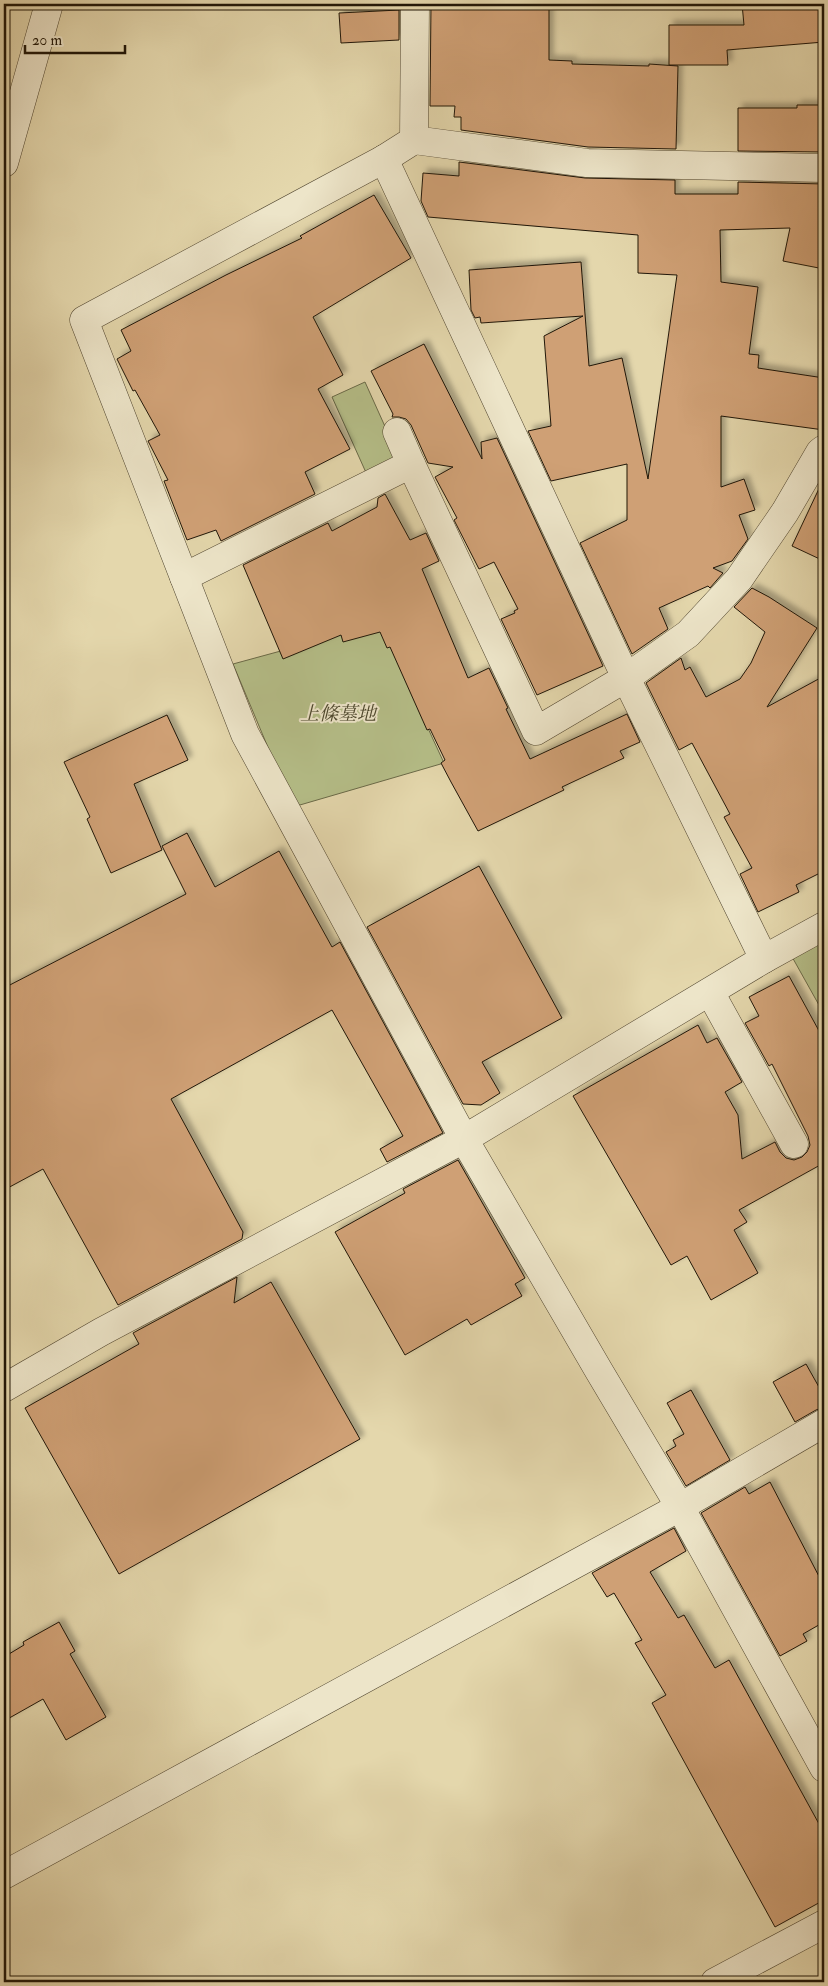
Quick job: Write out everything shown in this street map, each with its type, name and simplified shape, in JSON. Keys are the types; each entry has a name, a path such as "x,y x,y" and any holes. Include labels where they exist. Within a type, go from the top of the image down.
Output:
{"street":[{"path":"4,163 48,4"},
{"path":"414,140 415,4"},
{"path":"824,168 587,163 414,140 384,159 84,320 245,734 464,1139 680,1507 824,1768"},
{"path":"384,159 626,678 764,959"},
{"path":"397,432 536,730 626,678 688,634 739,579 785,512 820,452 824,449"},
{"path":"184,577 411,464"},
{"path":"4,1388 100,1332 464,1139 764,959 824,926"},
{"path":"710,992 794,1144"},
{"path":"4,1875 680,1507 824,1423"},
{"path":"714,1982 824,1924"}],"green space":[{"path":"365,382 401,462 368,477 332,397"},
{"name":"上條墓地","path":"380,624 444,763 293,807 233,664"},
{"path":"824,936 824,1014 791,955"}],"building":[{"path":"431,4 549,4 549,60 572,61 572,64 678,66 676,149 588,147 461,130 461,117 454,117 455,106 430,106"},
{"path":"742,4 824,4 824,42 727,50 728,65 669,65 669,25 744,25"},
{"path":"399,10 399,40 341,43 339,13"},
{"path":"797,105 824,105 824,152 738,151 738,108 797,108"},
{"path":"459,162 585,178 675,180 675,194 738,194 738,182 824,184 824,269 783,261 790,228 720,230 721,282 758,287 749,354 759,355 758,368 824,378 824,430 721,416 721,487 744,479 755,510 739,515 748,539 732,561 713,568 723,573 710,588 708,586 659,608 668,629 632,654 580,543 627,520 627,464 551,481 528,431 551,426 544,336 583,316 481,323 480,317 475,318 471,310 469,270 581,262 589,366 622,358 648,479 677,275 638,273 638,235 428,217 421,201 423,173 459,176"},
{"path":"374,195 411,258 313,317 343,375 318,389 350,449 305,472 315,494 221,541 216,530 187,540 164,481 168,480 148,441 160,435 135,390 133,391 117,359 131,351 121,330 302,238 300,236"},
{"path":"424,344 482,459 481,442 497,438 603,666 537,695 501,619 515,613 514,611 518,609 494,562 479,569 454,520 457,518 435,477 453,467 428,463 411,425 406,419 392,417 393,414 371,371"},
{"path":"824,478 824,561 792,546"},
{"path":"385,494 410,540 426,533 439,561 422,569 468,678 489,668 530,759 627,714 640,742 620,751 624,758 562,787 564,790 478,831 441,763 445,760 430,729 427,730 390,647 387,648 380,632 343,642 341,635 283,659 243,565 328,523 332,531 377,507 378,498"},
{"path":"752,588 817,628 767,707 824,676 824,871 796,885 799,892 758,912 740,874 752,868 724,817 730,814 692,743 679,750 646,683 681,658 685,670 690,667 706,697 740,679 751,663 765,632 734,607"},
{"path":"167,715 188,760 134,784 162,850 111,873 87,819 90,817 64,762"},
{"path":"187,833 215,887 279,851 332,947 340,942 443,1133 387,1162 380,1149 403,1136 332,1010 171,1099 243,1232 242,1239 118,1305 43,1169 4,1190 4,988 186,894 162,846"},
{"path":"479,866 562,1018 482,1062 500,1093 481,1105 463,1104 367,927"},
{"path":"789,976 824,1040 824,1168 822,1164 739,1210 747,1222 734,1230 758,1273 711,1300 687,1256 671,1265 573,1096 698,1025 707,1043 717,1038 742,1082 725,1092 738,1115 742,1159 775,1142 780,1152 786,1158 794,1160 802,1157 810,1145 808,1136 772,1064 769,1066 745,1023 759,1016 749,997"},
{"path":"458,1160 525,1278 515,1284 522,1296 471,1325 467,1319 405,1355 335,1232 405,1193 403,1189"},
{"path":"237,1277 234,1303 271,1282 360,1439 119,1574 25,1408 139,1344 133,1333"},
{"path":"806,1364 824,1396 824,1407 795,1422 773,1382"},
{"path":"691,1390 730,1460 686,1486 666,1452 676,1446 673,1440 684,1434 667,1403"},
{"path":"770,1482 824,1586 824,1622 803,1634 807,1641 780,1656 701,1513 745,1487 749,1494"},
{"path":"674,1528 686,1551 650,1572 678,1618 684,1615 715,1668 729,1660 824,1833 824,1900 775,1927 652,1703 666,1695 635,1643 642,1640 614,1593 607,1597 592,1573"},
{"path":"59,1622 75,1651 70,1654 106,1717 66,1740 43,1699 4,1721 4,1657 24,1645 23,1642"}]}
